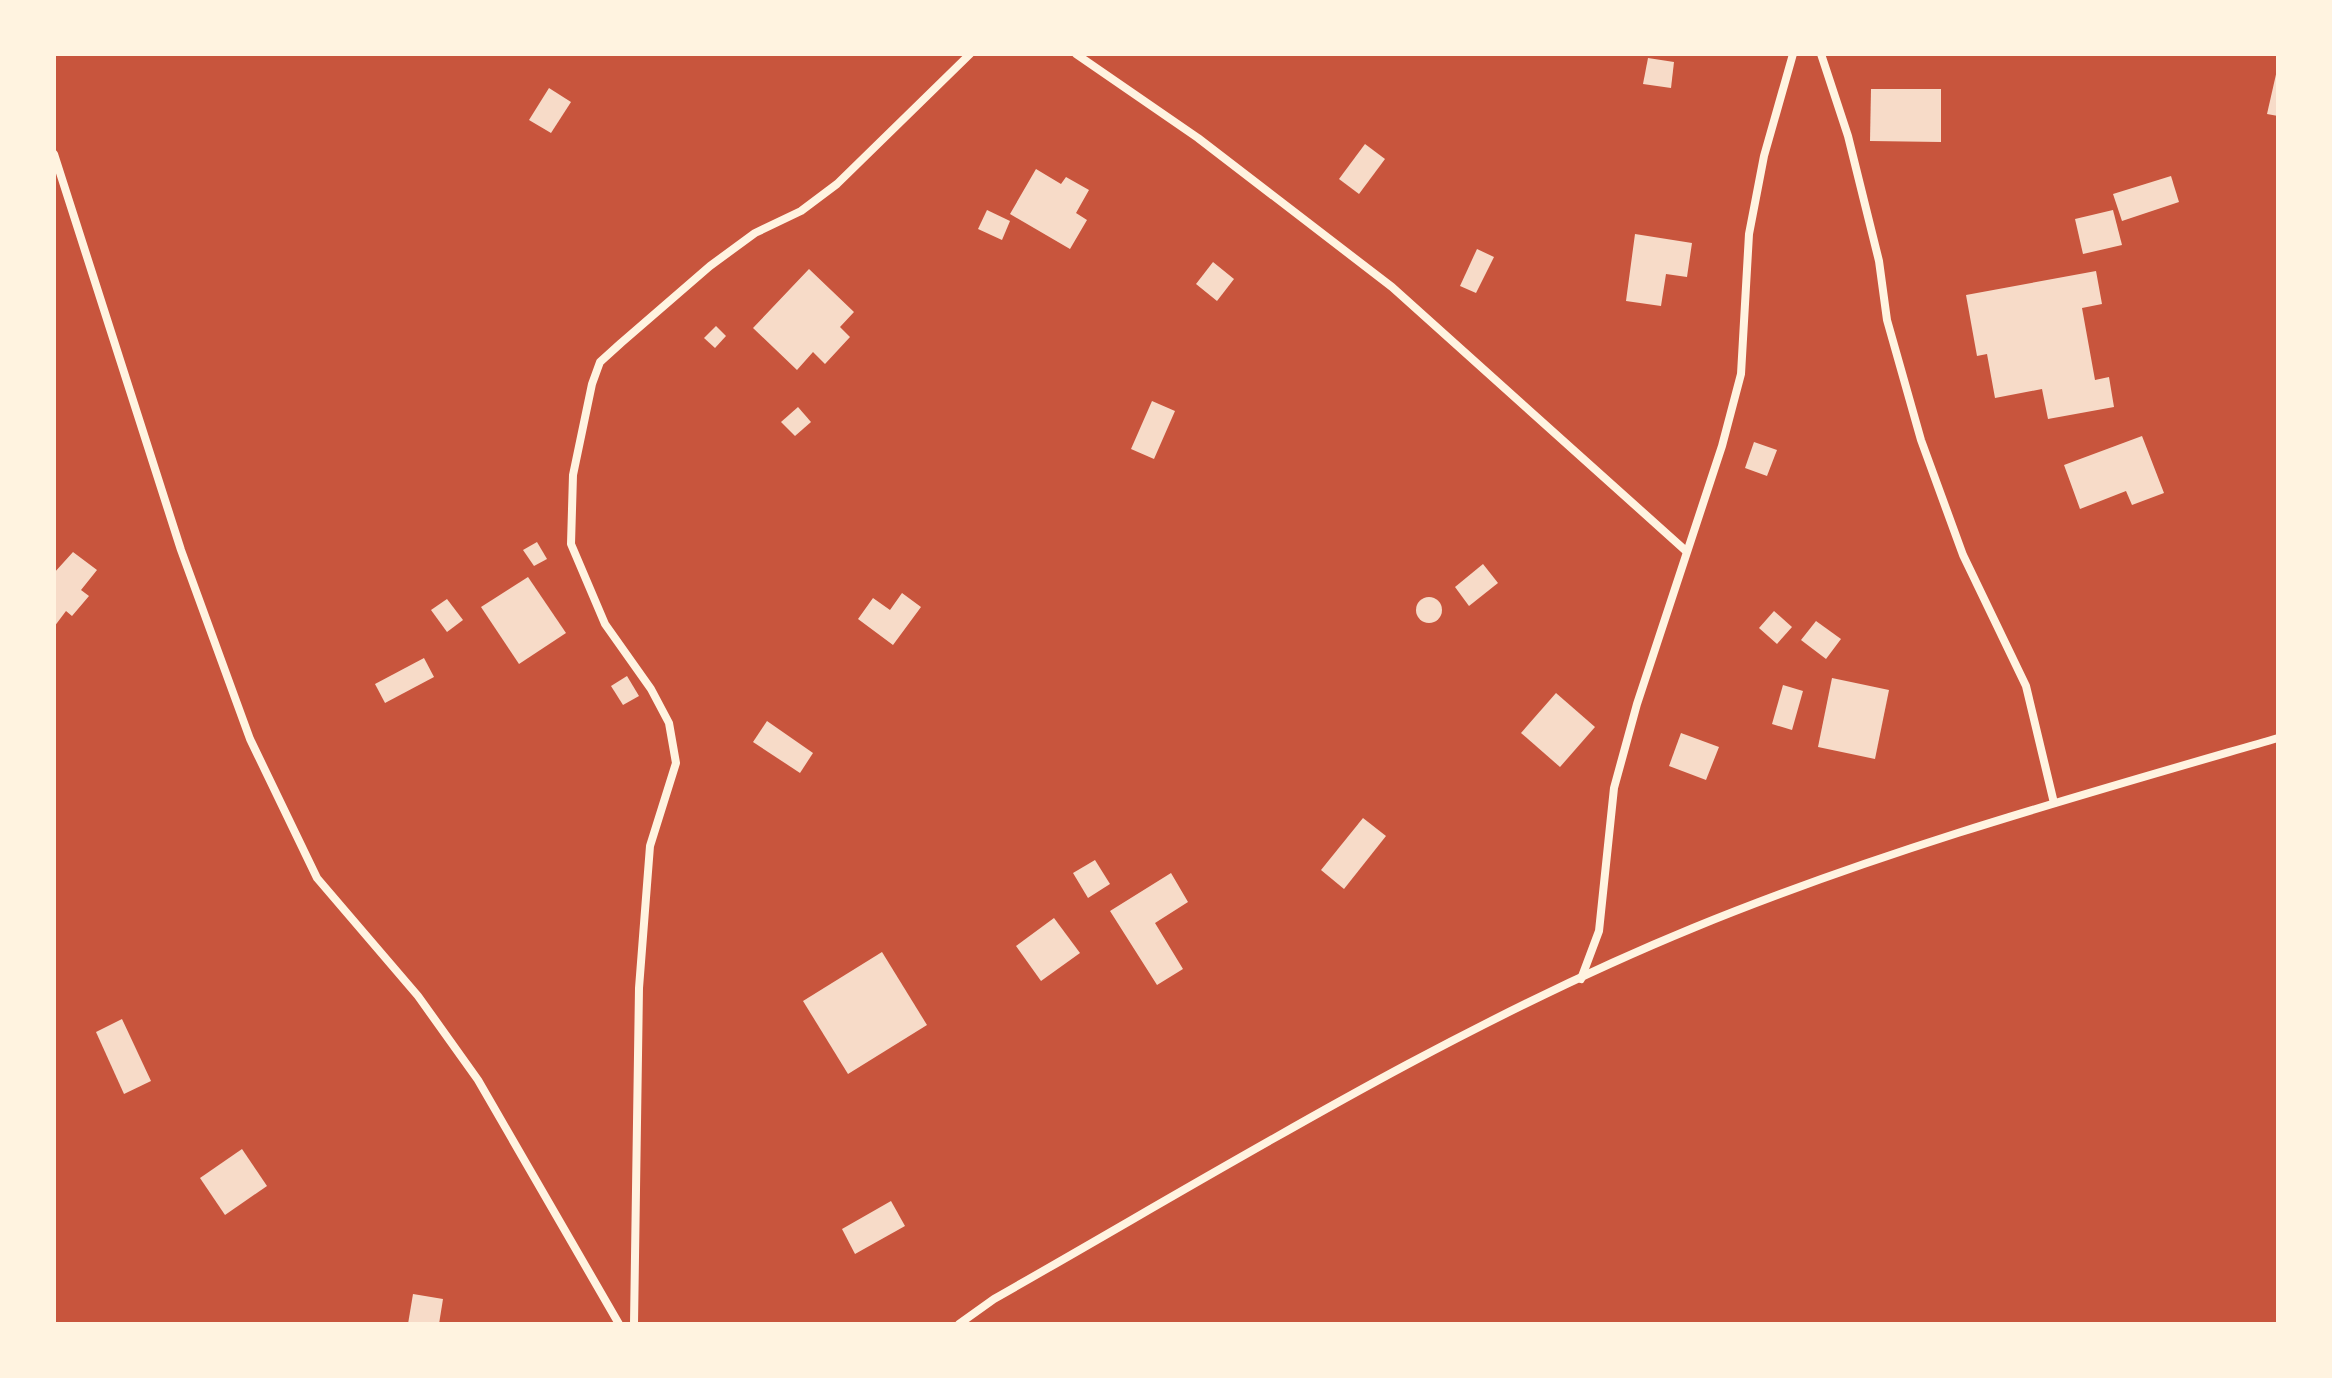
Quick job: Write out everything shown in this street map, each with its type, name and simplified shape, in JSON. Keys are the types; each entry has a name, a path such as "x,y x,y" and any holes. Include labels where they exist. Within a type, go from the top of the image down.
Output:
{"street":[{"path":"634,1324 639,988 650,846 676,763 669,723 651,689 605,624 571,544 573,475 592,384 600,362 621,343 710,266 755,233 801,211 837,184 970,54"},
{"path":"1076,54 1198,138 1392,287 1686,551"},
{"path":"1581,979 1599,931 1614,788 1686,551 1722,446 1741,374 1749,234 1764,156 1793,54"},
{"path":"1821,54 1848,136 1879,261 1887,320 1921,440 1963,555 2026,686 2054,803"},
{"path":"54,154 181,550 250,739 303,850 317,878 418,996 478,1080 619,1324"},
{"path":"959,1324 994,1299 1461,1034 1693,928 1962,829 2278,738"}],"building":[{"path":"1648,58 1674,62 1671,88 1643,84"},
{"path":"2278,70 2278,116 2267,114"},
{"path":"549,88 571,102 551,133 529,120"},
{"path":"1871,89 1941,89 1941,142 1870,141"},
{"path":"1365,144 1385,159 1359,194 1339,179"},
{"path":"1036,169 1061,184 1066,177 1089,190 1076,213 1087,220 1070,249 1010,214"},
{"path":"2171,176 2179,202 2122,221 2113,194"},
{"path":"987,210 1010,221 1002,240 978,229"},
{"path":"2113,210 2122,245 2083,254 2075,219"},
{"path":"1635,234 1692,243 1687,277 1666,274 1661,306 1626,301"},
{"path":"1477,249 1494,257 1476,293 1460,286"},
{"path":"1213,262 1234,279 1217,301 1196,284"},
{"path":"809,269 854,312 840,327 850,337 825,364 813,352 797,370 753,328"},
{"path":"2096,271 2102,304 2082,308 2095,380 2109,377 2114,407 2048,419 2042,389 1995,398 1987,354 1977,356 1966,295"},
{"path":"716,326 726,336 715,348 704,338"},
{"path":"1152,401 1175,411 1154,459 1131,449"},
{"path":"798,407 811,422 795,436 781,422"},
{"path":"2142,436 2164,493 2132,505 2126,491 2080,509 2064,465"},
{"path":"1754,442 1777,450 1767,476 1745,468"},
{"path":"537,542 547,559 534,566 523,550"},
{"path":"73,552 97,570 81,590 89,596 72,616 66,611 54,627 54,573"},
{"path":"1483,564 1498,583 1469,606 1455,587"},
{"path":"528,577 566,633 519,664 481,607"},
{"path":"902,593 921,607 893,645 858,619 873,598 890,610"},
{"path":"1429,597 1438,601 1442,610 1438,619 1429,623 1420,619 1416,610 1420,601"},
{"path":"447,599 463,620 447,632 431,610"},
{"path":"1774,611 1792,627 1777,644 1759,628"},
{"path":"1816,621 1841,639 1826,659 1801,640"},
{"path":"424,658 434,677 385,703 375,684"},
{"path":"627,676 639,696 623,705 611,686"},
{"path":"1832,678 1889,690 1875,759 1818,747"},
{"path":"1783,685 1803,691 1792,730 1772,724"},
{"path":"1556,693 1595,727 1560,767 1521,733"},
{"path":"767,721 813,753 800,773 753,742"},
{"path":"1681,733 1719,747 1706,780 1669,766"},
{"path":"1363,818 1386,836 1344,889 1321,870"},
{"path":"1095,860 1110,884 1088,898 1073,873"},
{"path":"1171,873 1188,902 1155,923 1183,969 1157,985 1110,911"},
{"path":"1054,918 1080,953 1041,981 1016,946"},
{"path":"882,952 927,1025 848,1074 803,1001"},
{"path":"122,1019 151,1081 124,1094 96,1032"},
{"path":"242,1149 267,1186 225,1215 200,1178"},
{"path":"891,1201 905,1226 855,1254 842,1229"},
{"path":"413,1294 443,1299 439,1324 408,1324"}]}
